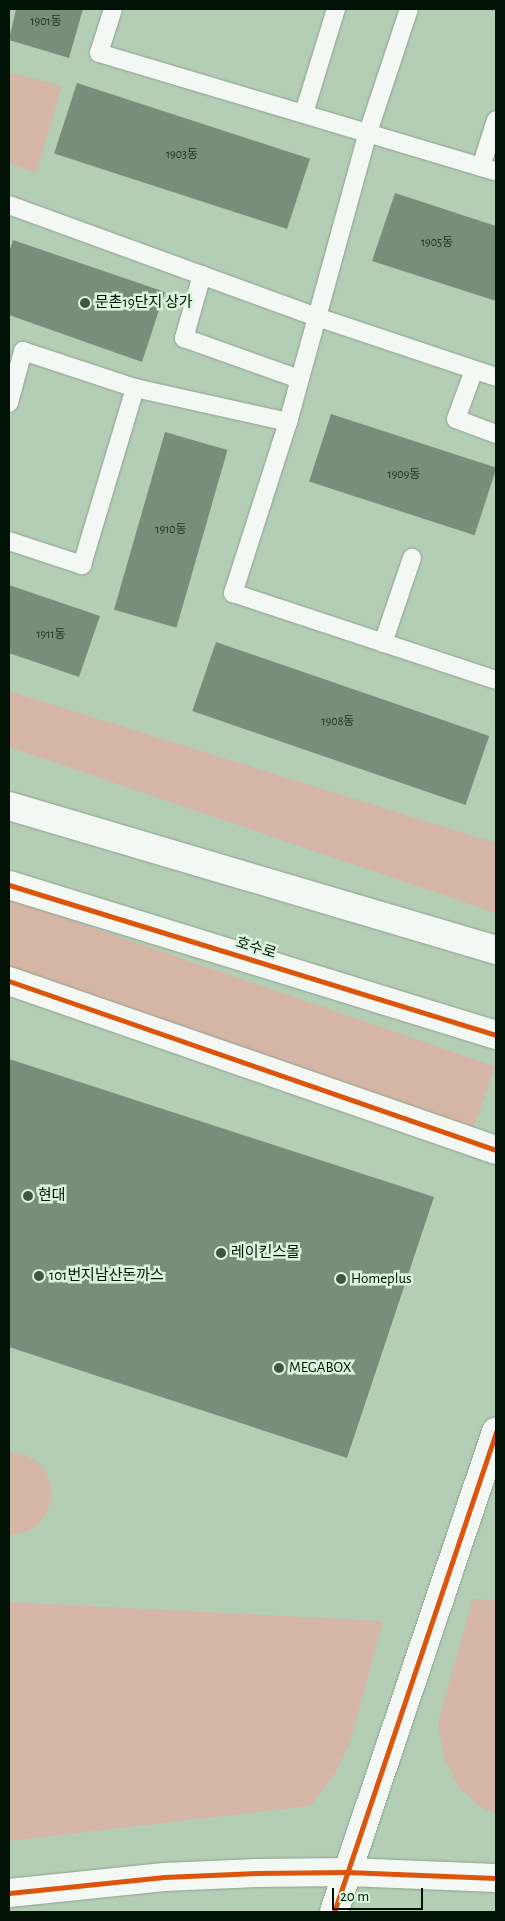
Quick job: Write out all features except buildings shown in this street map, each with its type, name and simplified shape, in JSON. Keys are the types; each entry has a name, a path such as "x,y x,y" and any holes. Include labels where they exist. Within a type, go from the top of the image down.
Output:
{"street":[{"path":"9,806 496,950"},
{"name":"호수로","path":"9,885 496,1035"},
{"path":"9,980 496,1150"},
{"path":"334,1912 496,1432"},
{"path":"9,1893 164,1877 347,1872 496,1878"}],"lane":[{"path":"113,9 99,53 489,169 496,120"},
{"path":"304,113 336,9"},
{"path":"409,9 368,132 288,422 233,593 496,680"},
{"path":"9,206 317,317 496,377"},
{"path":"202,275 184,338 299,379"},
{"path":"9,403 23,351 135,388 288,422"},
{"path":"474,370 456,419 496,434"},
{"path":"9,541 82,565 135,388"},
{"path":"384,643 412,558"}],"shaded area":[{"path":"9,72 62,86 36,173 9,163"},
{"path":"9,691 496,843 496,913 9,747"},
{"path":"9,899 495,1066 474,1127 9,967"},
{"path":"9,1452 26,1455 38,1462 47,1474 51,1486 51,1500 46,1513 38,1525 26,1532 12,1535 9,1535"},
{"path":"473,1599 496,1600 496,1814 479,1806 459,1787 444,1758 438,1723"},
{"path":"9,1602 383,1621 350,1742 334,1775 310,1806 9,1841"}],"cycle path":[{"path":"9,885 496,1035"},
{"path":"9,981 496,1150"},
{"path":"334,1912 496,1432"},
{"path":"9,1893 164,1877 257,1873 347,1872 496,1878"}],"place":[{"name":"문촌19단지 상가","path":"85,303"},
{"name":"현대","path":"28,1196"},
{"name":"레이킨스몰","path":"221,1253"},
{"name":"101번지남산돈까스","path":"39,1276"},
{"name":"Homeplus","path":"341,1279"},
{"name":"MEGABOX","path":"279,1368"}]}
